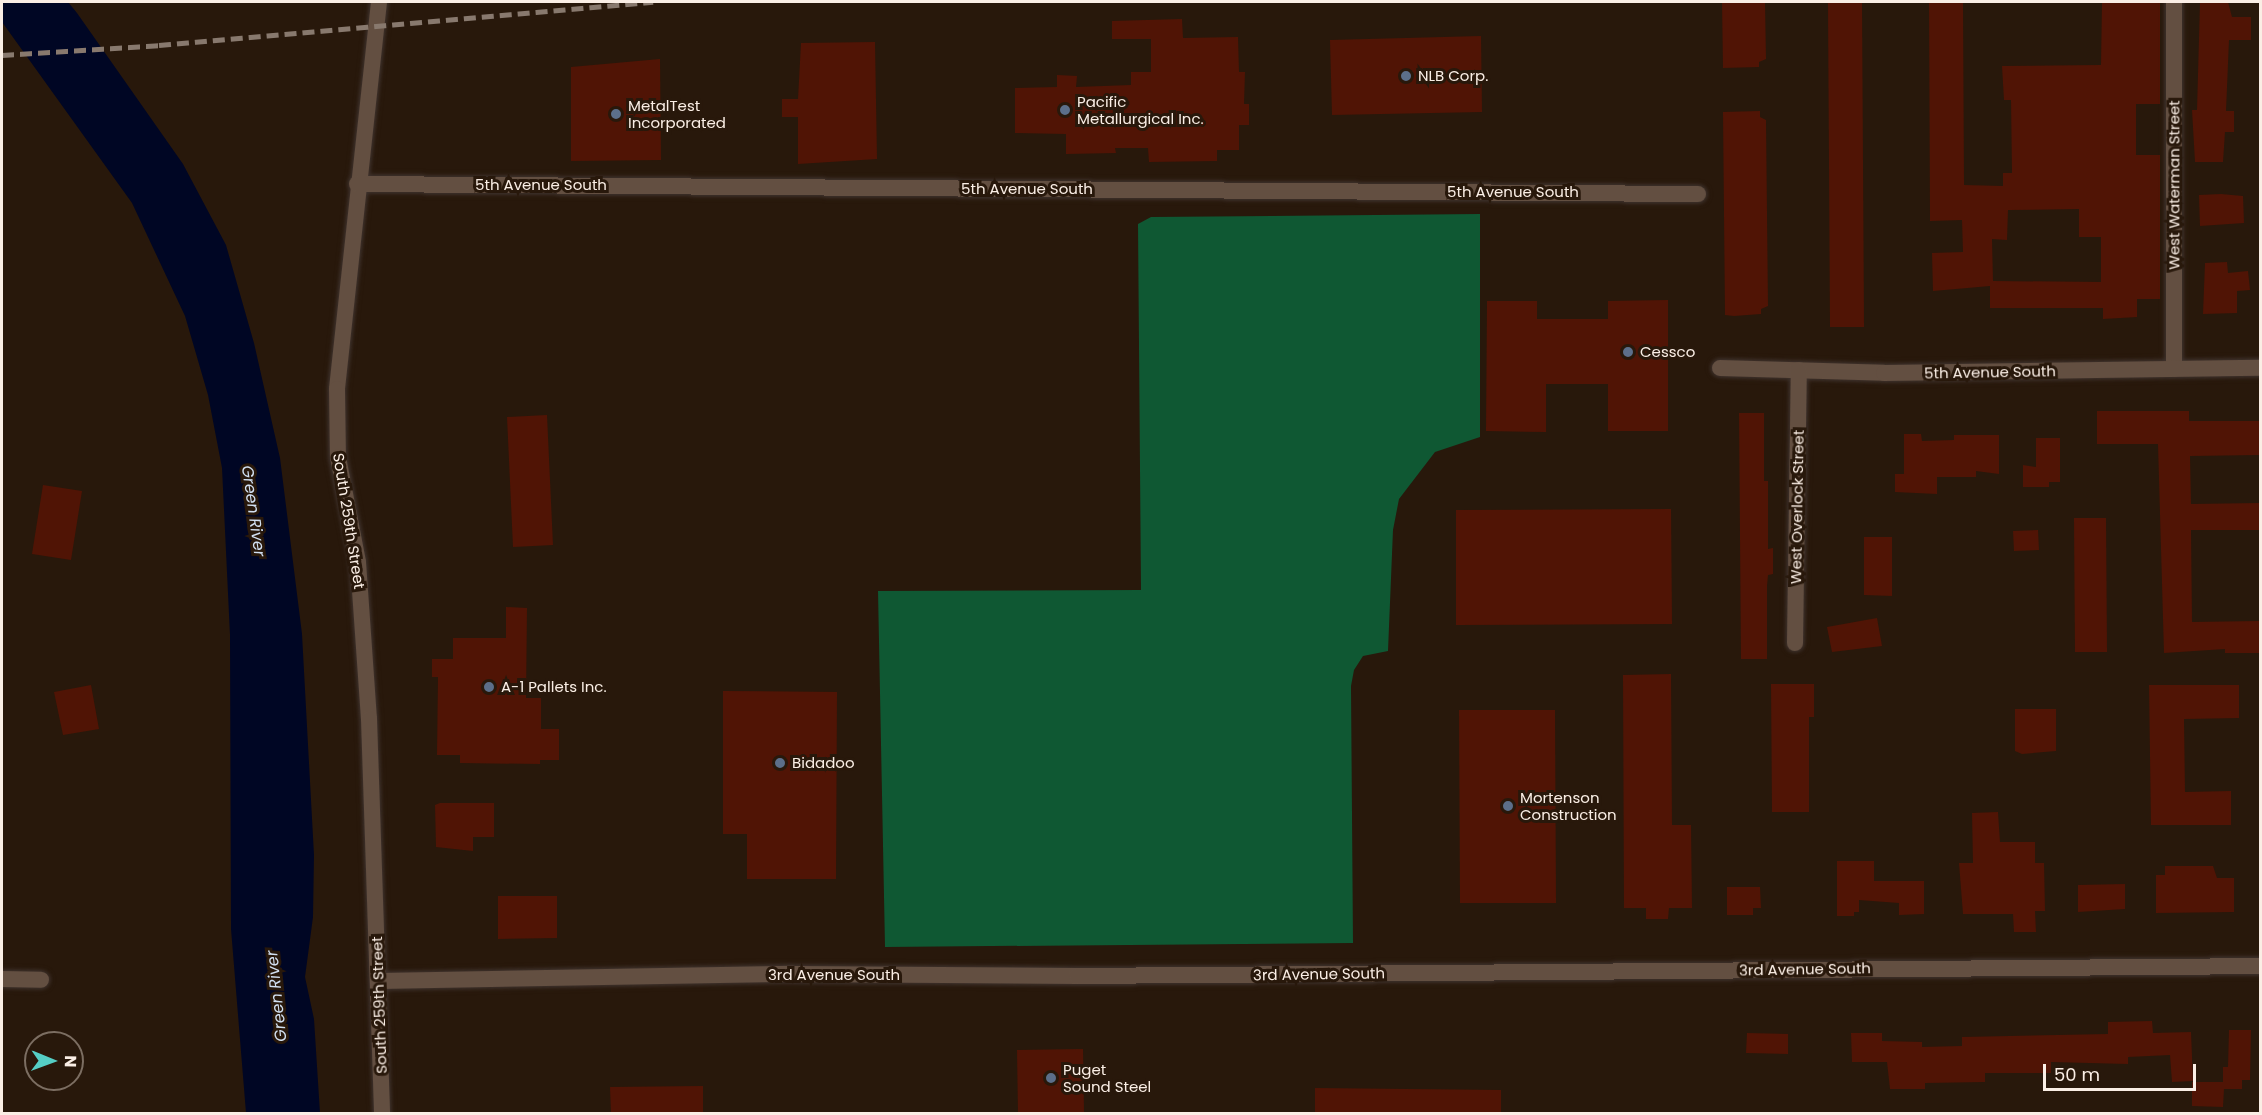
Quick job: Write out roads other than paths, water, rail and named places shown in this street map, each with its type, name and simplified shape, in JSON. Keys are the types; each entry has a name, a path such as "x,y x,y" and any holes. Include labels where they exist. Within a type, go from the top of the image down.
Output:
{"street":[{"name":"South 259th Street","path":"379,2 357,184 337,389 338,457 358,562 369,719 382,1113"},
{"name":"West Waterman Street","path":"2174,2 2174,369"},
{"name":"5th Avenue South","path":"357,184 1698,194"},
{"name":"5th Avenue South","path":"1720,368 1884,373 2260,368"},
{"name":"West Overlock Street","path":"1795,643 1799,370"},
{"name":"3rd Avenue South","path":"378,981 793,974 1077,976 2260,966"},
{"path":"2,979 41,980"}],"water":[{"name":"Green River","path":"2,2 68,2 183,164 226,245 254,343 280,458 302,634 314,855 313,917 305,977 314,1019 320,1113 246,1113 231,929 230,635 222,468 208,395 185,316 132,203 2,22"}],"railway":[{"path":"2,55 159,45 653,2"}],"place":[{"name":"NLB Corp.","path":"1406,76"},
{"name":"Pacific Metallurgical Inc.","path":"1065,110"},
{"name":"MetalTest Incorporated","path":"616,114"},
{"name":"Cessco","path":"1628,352"},
{"name":"A-1 Pallets Inc.","path":"489,687"},
{"name":"Bidadoo","path":"780,763"},
{"name":"Mortenson Construction","path":"1508,806"},
{"name":"Puget Sound Steel","path":"1051,1078"}]}
